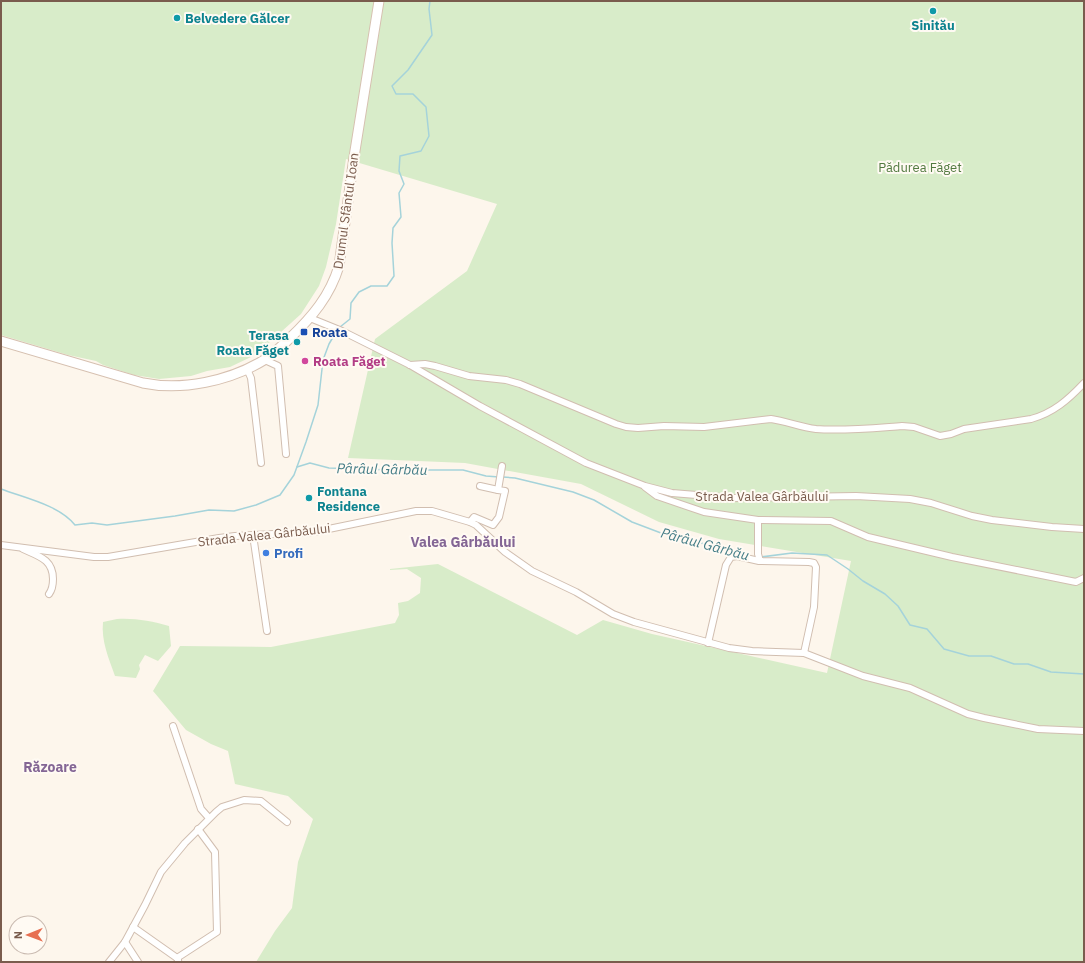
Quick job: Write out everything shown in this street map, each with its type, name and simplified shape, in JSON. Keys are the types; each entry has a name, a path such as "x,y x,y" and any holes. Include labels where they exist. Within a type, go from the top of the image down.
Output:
{"main road":[{"name":"Drumul Sfântul Ioan","path":"1,341 158,385 209,381 247,369 265,360 310,318 329,293 335,279 341,260 354,157 379,1"}],"street":[{"name":"Strada Valea Gârbăului","path":"310,318 328,324 410,365 480,406 586,463 644,486 672,493 733,498 848,496 910,499 931,503 972,516 992,520 1060,528 1084,529"},
{"path":"265,360 278,366 286,454"},
{"path":"410,365 425,364 469,376 514,382 616,424 638,428 664,426 704,427 771,419 807,428 822,429 902,426 914,427 940,436 964,429 1041,417 1052,412 1064,403 1084,383"},
{"path":"247,369 251,378 261,463"},
{"path":"498,490 502,466"},
{"path":"480,486 505,491 499,517 493,525 474,517 470,522 476,525 505,552 527,569 576,592 613,614 652,628 752,651 804,653 863,676 910,688 973,716 1038,729 1084,731"},
{"path":"644,486 657,496 704,512 758,520 831,521 868,538 952,557 1076,582 1084,578"},
{"name":"Strada Valea Gârbăului","path":"1,545 108,558 219,538 314,532 416,511 432,511 470,522"},
{"path":"758,520 758,558"},
{"path":"253,535 267,631"},
{"name":"Strada Valea Gârbăului","path":"18,547 49,563 54,580 49,594"},
{"path":"708,642 726,565 731,557 737,556 810,562 814,563 816,567 814,608 804,653"},
{"path":"173,726 201,809 210,818"},
{"path":"109,962 125,942 161,872 198,828 222,807 244,800 262,801 287,822"},
{"path":"133,928 178,960 217,932 215,852 198,828"},
{"path":"125,942 138,962"}],"green space":[{"name":"Pădurea Făget","path":"1,1 1084,1 1084,962 256,962 275,931 292,908 298,862 313,819 288,796 235,784 228,751 211,744 186,730 153,691 180,646 271,647 395,623 399,615 398,603 408,601 420,593 421,578 407,569 390,569 438,564 577,635 603,620 652,634 827,673 851,561 719,539 659,522 581,484 465,463 348,458 375,339 467,271 497,204 346,159 336,224 326,267 319,286 301,314 261,350 251,357 230,367 207,371 191,376 159,379 134,375 103,365 96,361 68,355 1,335"},
{"path":"117,619 143,620 169,626 171,646 158,661 145,655 139,665 140,669 136,678 115,676 108,656 104,643 103,622"}],"waterway":[{"path":"340,327 350,319 351,303 359,292 371,286 387,286 394,276 392,243 393,228 401,217 399,193 404,184 399,171 400,156 421,151 429,136 426,107 413,94 396,94 392,86 408,70 432,35 429,9 430,1"},
{"name":"Pârâul Gârbău","path":"1,489 51,507 60,512 75,525 92,523 107,525 209,510 234,511 256,505 280,495 294,475 306,442 318,405 323,360 329,344 336,332"},
{"name":"Pârâul Gârbău","path":"297,467 310,463 329,468 463,470 486,476 499,477"},
{"name":"Pârâul Gârbău","path":"503,477 515,478 573,492 594,500 632,522 661,533 737,553"},
{"name":"Pârâul Gârbău","path":"761,557 792,553 827,555 863,581 885,594 898,606 910,625 927,629 944,649 969,656 991,656 1014,664 1028,664 1051,672 1084,674"}],"place":[{"name":"Sinitău","path":"933,11"},
{"name":"Belvedere Gălcer","path":"177,18"},
{"name":"Roata","path":"304,332"},
{"name":"Terasa Roata Făget","path":"297,342"},
{"name":"Roata Făget","path":"305,361"},
{"name":"Fontana Residence","path":"309,498"},
{"name":"Profi","path":"266,553"}],"district":[{"name":"Valea Gârbăului","path":"463,542"},
{"name":"Răzoare","path":"50,767"}]}
